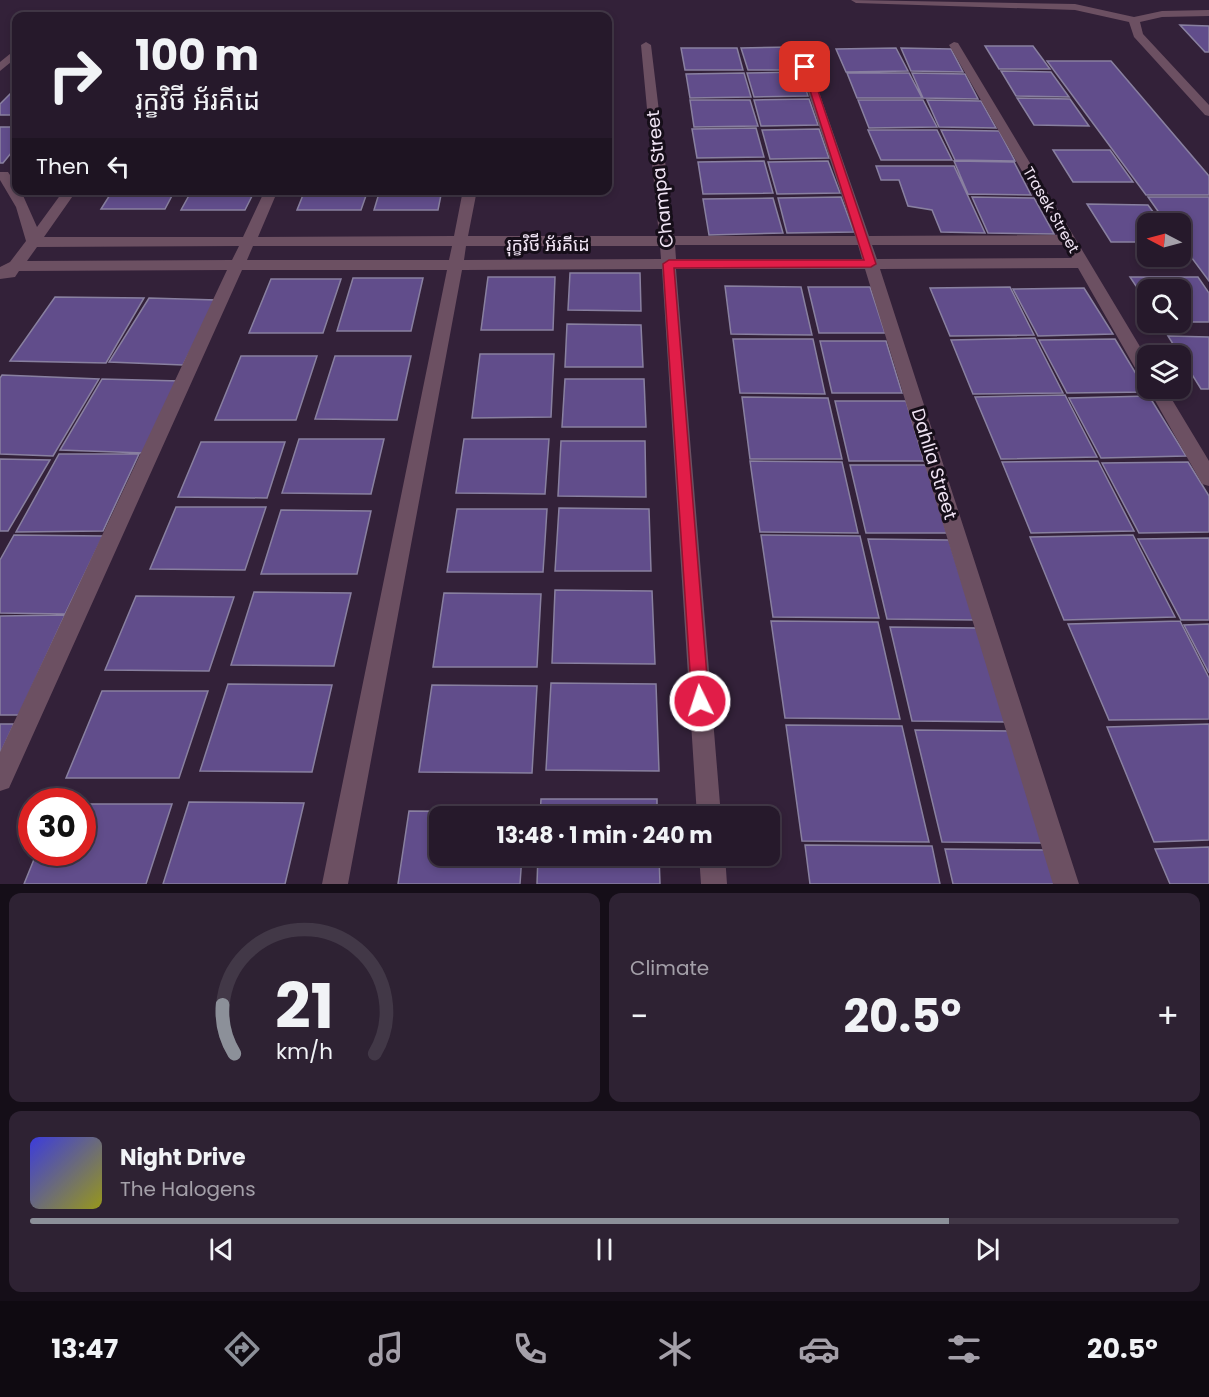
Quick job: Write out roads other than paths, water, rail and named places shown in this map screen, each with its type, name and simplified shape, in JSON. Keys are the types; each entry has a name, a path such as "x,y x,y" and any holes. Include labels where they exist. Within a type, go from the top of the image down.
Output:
{"street":[{"path":"856,0 1075,7 1134,20 1146,15 1164,13 1209,13"},
{"path":"1065,0 1075,7"},
{"path":"1134,20 1138,35 1209,112"},
{"name":"Champa Street","path":"646,45 669,264 708,806"},
{"name":"Trasek Street","path":"954,45 1137,357"},
{"name":"Dahlia Street","path":"798,46 864,241 1066,884"},
{"path":"0,68 12,56"},
{"path":"18,195 28,215 33,242"},
{"path":"0,286 68,195"},
{"path":"0,779 271,195"},
{"path":"335,884 469,195"},
{"name":"រុក្ខវិថី អ័រគីដេ","path":"33,242 1068,240"},
{"name":"រុក្ខវិថី អ័រគីដេ","path":"15,266 1081,263"},
{"path":"0,274 15,266"},
{"path":"1162,399 1209,478"},
{"path":"713,866 714,884"}]}
